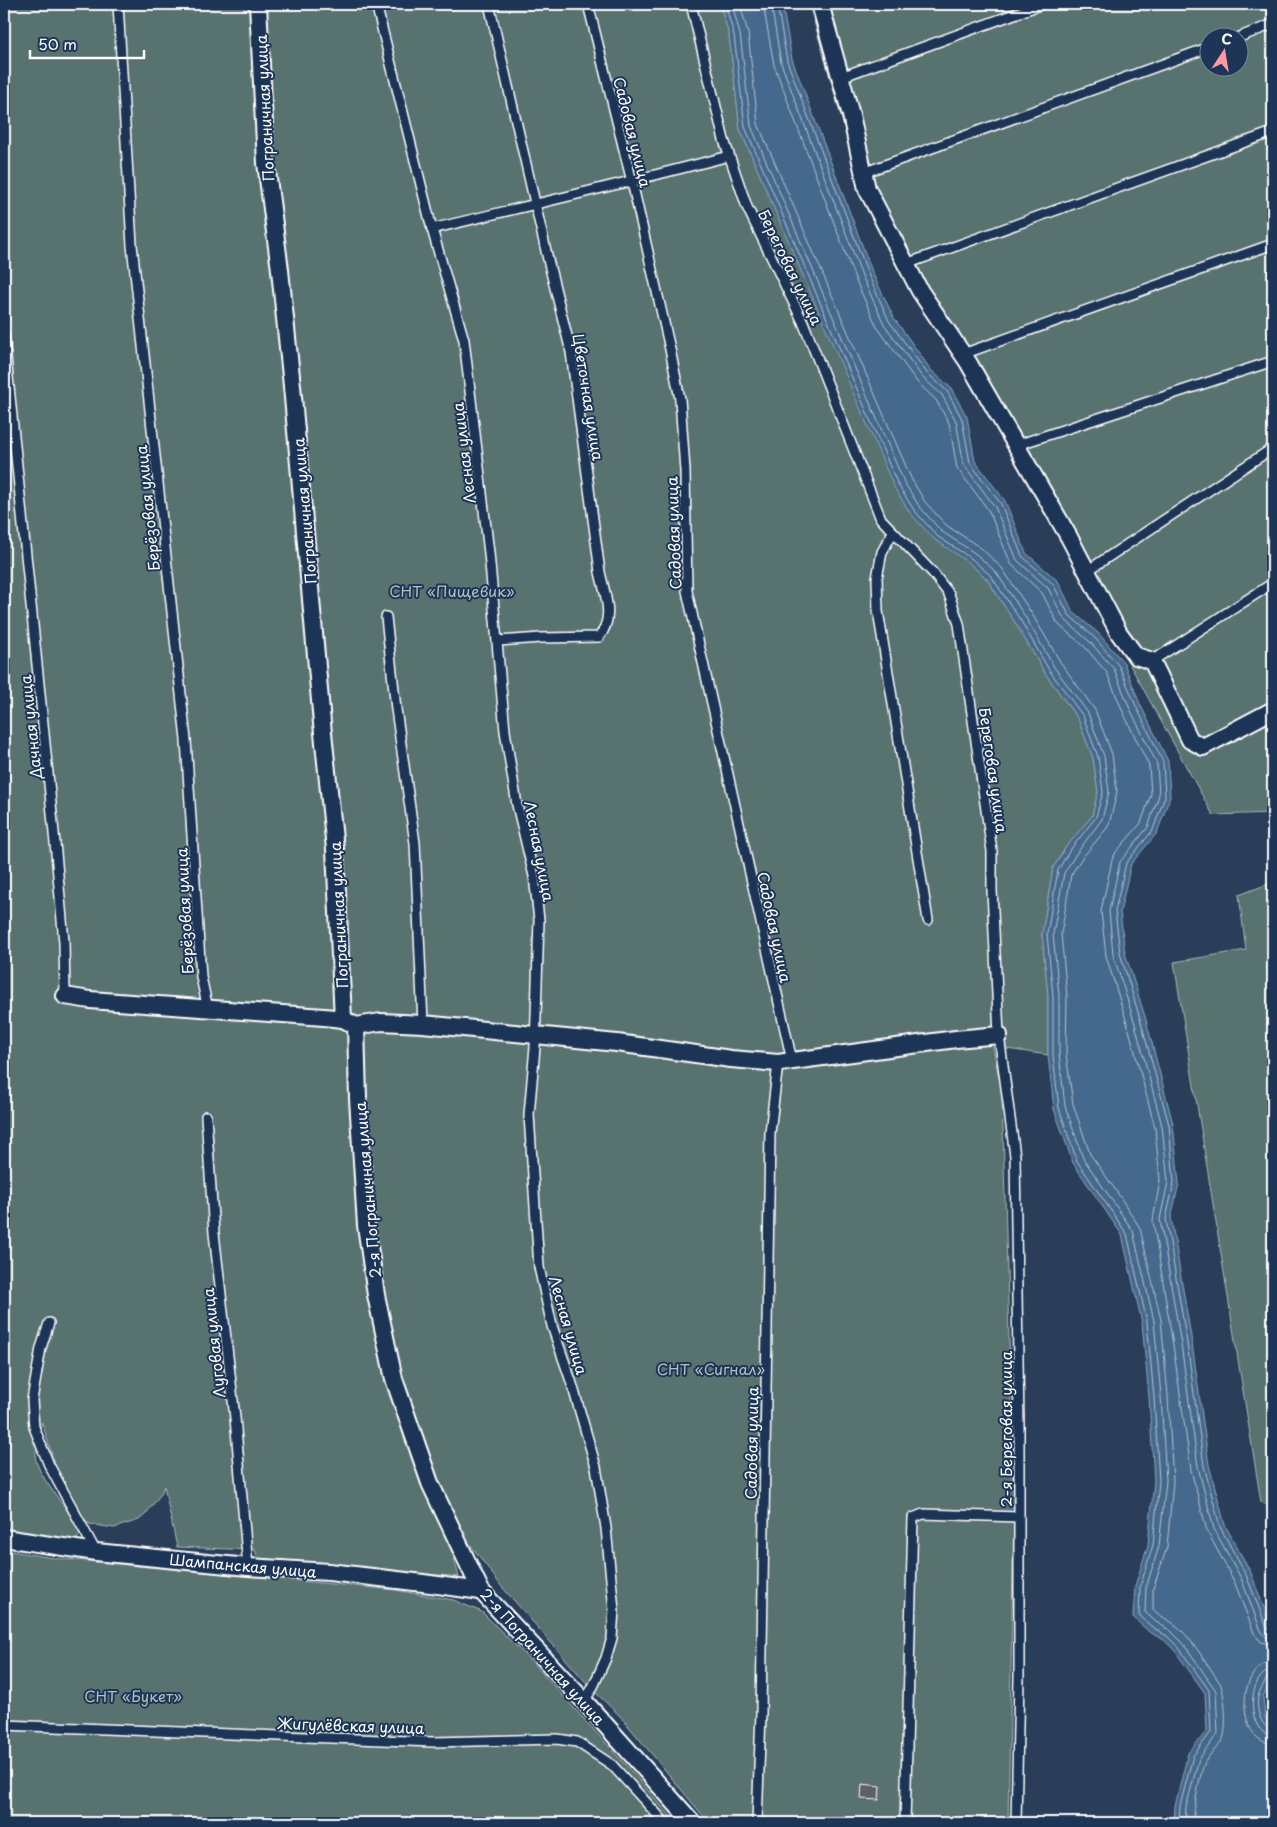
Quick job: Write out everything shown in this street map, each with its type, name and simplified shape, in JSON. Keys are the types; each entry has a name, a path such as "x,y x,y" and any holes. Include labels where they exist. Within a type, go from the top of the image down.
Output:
{"street":[{"name":"Пограничная улица","path":"258,4 266,163 280,270 292,386 349,1022"},
{"path":"820,4 867,189 920,291 963,354 1016,445 1087,571 1119,633 1136,656 1152,661 1190,740 1203,747 1273,710"},
{"path":"65,996 90,1000 349,1022 424,1024 618,1043 731,1060 785,1062 999,1035"},
{"name":"2-я Пограничная улица","path":"349,1022 358,1099 366,1225 376,1295 394,1380 430,1483 482,1591 584,1700 693,1823"},
{"name":"Шампанская улица","path":"4,1538 96,1552 248,1567 329,1572 423,1582 482,1591"}],"lane":[{"name":"Берёзовая улица","path":"118,4 132,245 186,740 200,977 208,1009"},
{"name":"Лесная улица","path":"376,4 432,229 464,340 498,641 505,731 517,804 534,876 538,920 529,1115 539,1267 552,1326 572,1384 596,1468 606,1528 614,1610 612,1638 606,1658 592,1689 584,1700"},
{"name":"Цветочная улица","path":"489,4 571,352 600,572 607,604 606,629 599,637 498,641"},
{"name":"Садовая улица","path":"588,4 632,182 680,399 685,471 687,591 785,1062 770,1133 762,1713 757,1823"},
{"name":"Береговая улица","path":"691,4 724,140 747,206 803,322 881,519 933,573 949,594 959,624 992,851 999,1035"},
{"path":"840,77 1042,4"},
{"path":"1250,33 1273,24"},
{"path":"863,173 1200,51"},
{"path":"906,264 1273,132"},
{"path":"432,229 632,182 729,156"},
{"path":"963,354 1273,244"},
{"name":"Дачная улица","path":"4,336 54,824 64,942 65,996"},
{"path":"1016,445 1273,361"},
{"path":"1087,571 1273,448"},
{"path":"894,532 882,552 876,578 878,611 928,920"},
{"path":"1152,661 1273,583"},
{"path":"386,618 396,709 415,843 424,1024"},
{"name":"2-я Береговая улица","path":"999,1035 1015,1156 1019,1417 1016,1823"},
{"name":"Луговая улица","path":"206,1116 214,1233 235,1418 248,1567"},
{"path":"49,1323 41,1348 32,1400 34,1427 49,1465 96,1552"},
{"path":"905,1823 913,1518 923,1514 1019,1517"},
{"name":"Жигулёвская улица","path":"4,1725 433,1742 557,1739 577,1742 612,1765 666,1823"}],"green space":[{"name":"СНТ «Пищевик»","path":"4,4 720,4 729,35 740,129 845,371 969,563 987,579 1045,673 1078,719 1093,758 1098,792 1092,816 1066,847 1053,868 1042,934 1048,996 1048,1055 993,1047 1002,1093 1014,1513 1008,1823 709,1823 621,1717 592,1689 502,1587 467,1540 450,1544 459,1577 258,1558 255,1550 177,1547 164,1486 161,1494 139,1520 114,1528 89,1524 77,1511 55,1465 42,1422 36,1448 36,1461 45,1480 71,1516 80,1535 75,1542 4,1534"},
{"path":"809,4 1273,4 1273,813 1213,815 974,383 866,204"},
{"path":"1273,882 1273,1506 1261,1502 1174,962 1246,950 1239,895"},
{"name":"СНТ «Букет»","path":"4,1550 53,1558 396,1590 453,1600 482,1612 534,1664 677,1823 4,1823"}],"water":[{"path":"720,4 782,4 792,59 873,274 894,318 931,370 951,388 967,417 975,461 1005,501 1026,553 1058,581 1073,612 1098,633 1124,663 1140,704 1168,761 1170,797 1157,833 1131,864 1120,912 1125,953 1146,1020 1173,1124 1179,1183 1171,1218 1192,1343 1209,1465 1225,1525 1251,1573 1273,1632 1273,1677 1263,1697 1265,1718 1273,1727 1273,1823 1174,1823 1175,1806 1188,1753 1207,1731 1205,1693 1175,1651 1164,1640 1149,1632 1133,1617 1135,1586 1148,1545 1154,1481 1142,1323 1122,1235 1073,1163 1054,1109 1048,1055 1048,996 1042,934 1053,868 1066,847 1092,816 1098,792 1093,758 1078,719 1045,673 987,579 969,563 934,539 910,513 894,487 740,129 729,35"}],"building":[{"path":"862,1784 880,1786 879,1800 861,1799"}],"park label":[{"name":"СНТ «Сигнал»","path":"711,1368"}]}
